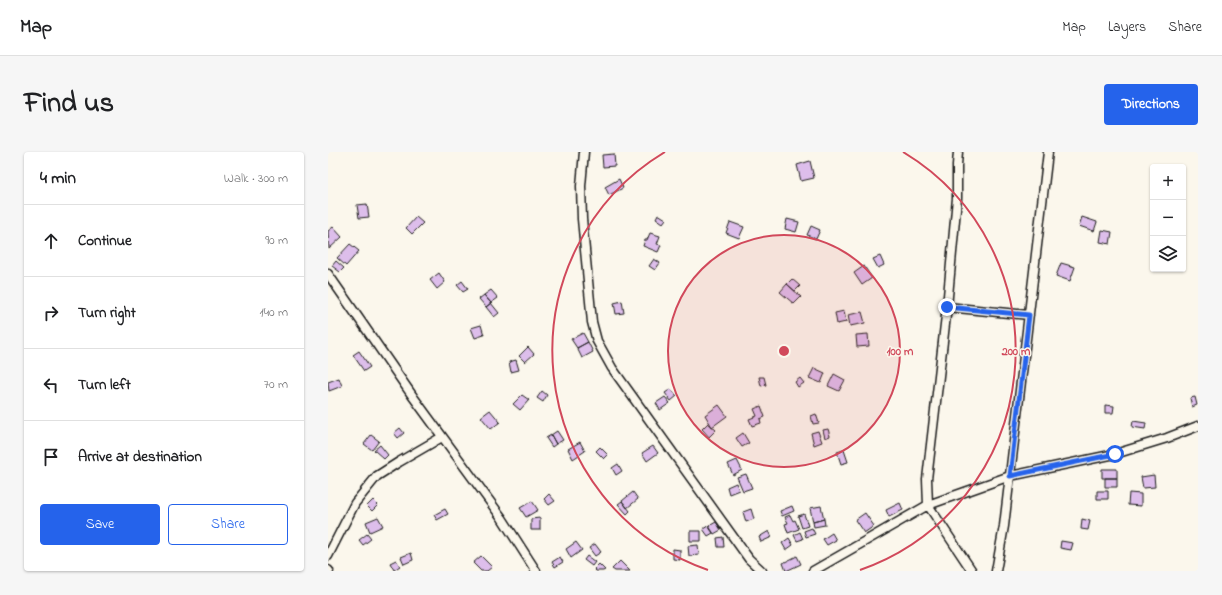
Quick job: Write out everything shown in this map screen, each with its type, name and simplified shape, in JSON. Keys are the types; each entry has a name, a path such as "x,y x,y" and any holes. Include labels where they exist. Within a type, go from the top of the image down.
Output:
{"street":[{"path":"584,152 581,186 582,219 592,322 596,341 612,368 744,553 762,571"},
{"path":"958,152 956,198 947,307 927,479 928,505 972,571"},
{"path":"996,571 1004,526 1048,152"},
{"path":"328,274 414,398 502,518 536,571"},
{"path":"947,307 1029,315"},
{"path":"813,571 928,505 1010,476 1115,454 1167,438 1198,426"},
{"path":"328,556 355,503 377,476 442,437"}],"building":[{"path":"614,154 615,166 603,167 602,155"},
{"path":"810,161 814,178 801,181 797,165"},
{"path":"619,179 623,188 609,195 605,187"},
{"path":"367,204 369,217 359,218 357,205"},
{"path":"658,214 666,219 663,223 656,218"},
{"path":"416,217 423,223 412,234 406,228"},
{"path":"1082,217 1097,222 1094,231 1079,226"},
{"path":"787,219 799,222 796,232 785,229"},
{"path":"730,222 744,227 739,238 726,233"},
{"path":"811,226 820,230 816,239 807,235"},
{"path":"333,227 342,237 329,249 328,231"},
{"path":"1102,230 1112,232 1110,244 1100,242"},
{"path":"650,233 660,236 657,244 661,245 658,252 643,246"},
{"path":"350,244 359,251 346,266 337,258"},
{"path":"880,256 884,265 878,268 873,259"},
{"path":"654,259 660,263 655,270 649,266"},
{"path":"336,261 344,268 340,272 332,266"},
{"path":"1061,263 1075,267 1070,281 1056,276"},
{"path":"864,266 872,278 862,285 854,273"},
{"path":"439,273 445,282 437,289 430,280"},
{"path":"792,279 800,286 795,291 787,284"},
{"path":"462,281 468,289 463,292 457,285"},
{"path":"787,284 801,297 794,304 780,292"},
{"path":"491,290 498,298 491,303 484,295"},
{"path":"484,295 491,303 486,307 479,299"},
{"path":"622,301 624,313 616,314 614,303"},
{"path":"491,303 499,313 494,317 486,307"},
{"path":"844,311 846,322 837,324 835,313"},
{"path":"862,312 865,323 850,326 848,315"},
{"path":"481,325 484,335 475,338 471,328"},
{"path":"583,333 588,342 577,348 571,339"},
{"path":"868,334 869,346 857,347 856,335"},
{"path":"588,342 593,352 582,358 577,348"},
{"path":"528,347 534,354 525,362 519,356"},
{"path":"359,351 370,367 364,371 353,355"},
{"path":"516,360 519,370 511,372 509,362"},
{"path":"814,368 825,373 821,383 809,378"},
{"path":"834,374 845,380 839,391 828,386"},
{"path":"759,377 764,377 766,385 761,386"},
{"path":"339,378 342,386 329,391 328,382"},
{"path":"800,378 804,383 798,387 795,382"},
{"path":"671,389 677,396 671,401 665,393"},
{"path":"542,391 547,395 543,402 537,398"},
{"path":"522,395 529,400 520,410 513,404"},
{"path":"665,397 670,403 660,410 656,403"},
{"path":"1195,397 1197,405 1192,407 1190,398"},
{"path":"719,405 727,416 712,427 705,415"},
{"path":"1105,405 1114,406 1113,413 1105,413"},
{"path":"761,406 765,417 760,419 761,423 752,426 749,419 757,416 754,409"},
{"path":"490,410 500,422 491,429 481,417"},
{"path":"816,414 819,423 813,424 811,416"},
{"path":"1133,421 1146,423 1145,429 1132,427"},
{"path":"708,423 716,430 709,437 702,429"},
{"path":"400,428 404,433 398,438 394,433"},
{"path":"828,429 830,436 825,438 823,430"},
{"path":"557,431 563,440 556,444 551,435"},
{"path":"818,431 822,442 814,445 811,433"},
{"path":"743,433 749,443 742,447 736,438"},
{"path":"371,435 379,441 372,450 364,444"},
{"path":"551,435 556,444 552,447 546,438"},
{"path":"580,442 585,451 573,459 568,449"},
{"path":"380,445 388,455 384,459 374,450"},
{"path":"653,446 658,453 647,461 642,453"},
{"path":"600,447 608,455 604,459 596,451"},
{"path":"844,450 848,462 841,464 837,452"},
{"path":"737,460 742,470 733,475 728,464"},
{"path":"618,464 622,471 616,475 612,468"},
{"path":"1102,469 1117,469 1117,478 1102,478"},
{"path":"746,474 752,488 743,491 737,477"},
{"path":"1154,475 1155,487 1143,488 1141,477"},
{"path":"1105,478 1117,478 1117,487 1105,487"},
{"path":"736,483 739,490 729,494 727,487"},
{"path":"1097,491 1108,491 1108,499 1097,499"},
{"path":"633,492 638,499 627,508 622,501"},
{"path":"1129,493 1141,494 1141,506 1128,505"},
{"path":"549,494 555,501 549,505 544,499"},
{"path":"373,500 378,505 372,511 367,506"},
{"path":"532,501 538,510 526,517 520,508"},
{"path":"622,501 630,511 627,514 618,504"},
{"path":"900,503 903,510 889,517 886,510"},
{"path":"792,506 794,511 782,516 780,511"},
{"path":"821,506 824,519 813,522 810,508"},
{"path":"445,509 448,514 437,520 434,515"},
{"path":"751,509 754,519 746,522 743,512"},
{"path":"865,513 874,526 864,533 855,520"},
{"path":"804,514 808,526 802,528 798,516"},
{"path":"790,515 793,521 795,520 799,529 788,533 785,524 788,523 785,517"},
{"path":"378,517 383,526 370,532 366,522"},
{"path":"540,518 540,530 531,530 531,519"},
{"path":"824,519 825,525 814,527 813,522"},
{"path":"1082,519 1090,521 1088,530 1081,529"},
{"path":"716,522 721,530 714,534 709,526"},
{"path":"708,526 713,533 708,536 703,529"},
{"path":"812,528 815,534 806,537 804,531"},
{"path":"690,531 701,531 701,541 690,541"},
{"path":"769,531 772,537 761,542 759,537"},
{"path":"800,532 803,539 797,541 794,535"},
{"path":"832,533 836,540 827,545 823,539"},
{"path":"367,534 371,539 363,545 359,540"},
{"path":"723,537 724,547 718,547 717,538"},
{"path":"789,538 793,545 786,550 782,543"},
{"path":"1061,541 1073,543 1071,550 1060,548"},
{"path":"576,542 582,550 571,558 566,549"},
{"path":"595,544 601,552 595,556 589,548"},
{"path":"698,545 699,555 689,556 688,546"},
{"path":"673,549 680,550 680,560 673,559"},
{"path":"411,553 413,560 404,564 401,557"},
{"path":"481,556 492,567 487,571 481,571 473,563"},
{"path":"587,556 595,562 592,566 584,560"},
{"path":"797,556 801,564 786,571 783,563"},
{"path":"560,557 563,562 555,567 552,562"},
{"path":"396,560 400,566 394,570 390,563"},
{"path":"620,561 630,571 615,571 612,569"},
{"path":"599,564 605,570 596,571 594,569"}],"route":[{"path":"947,307 1029,315 1010,476 1115,454"}]}
